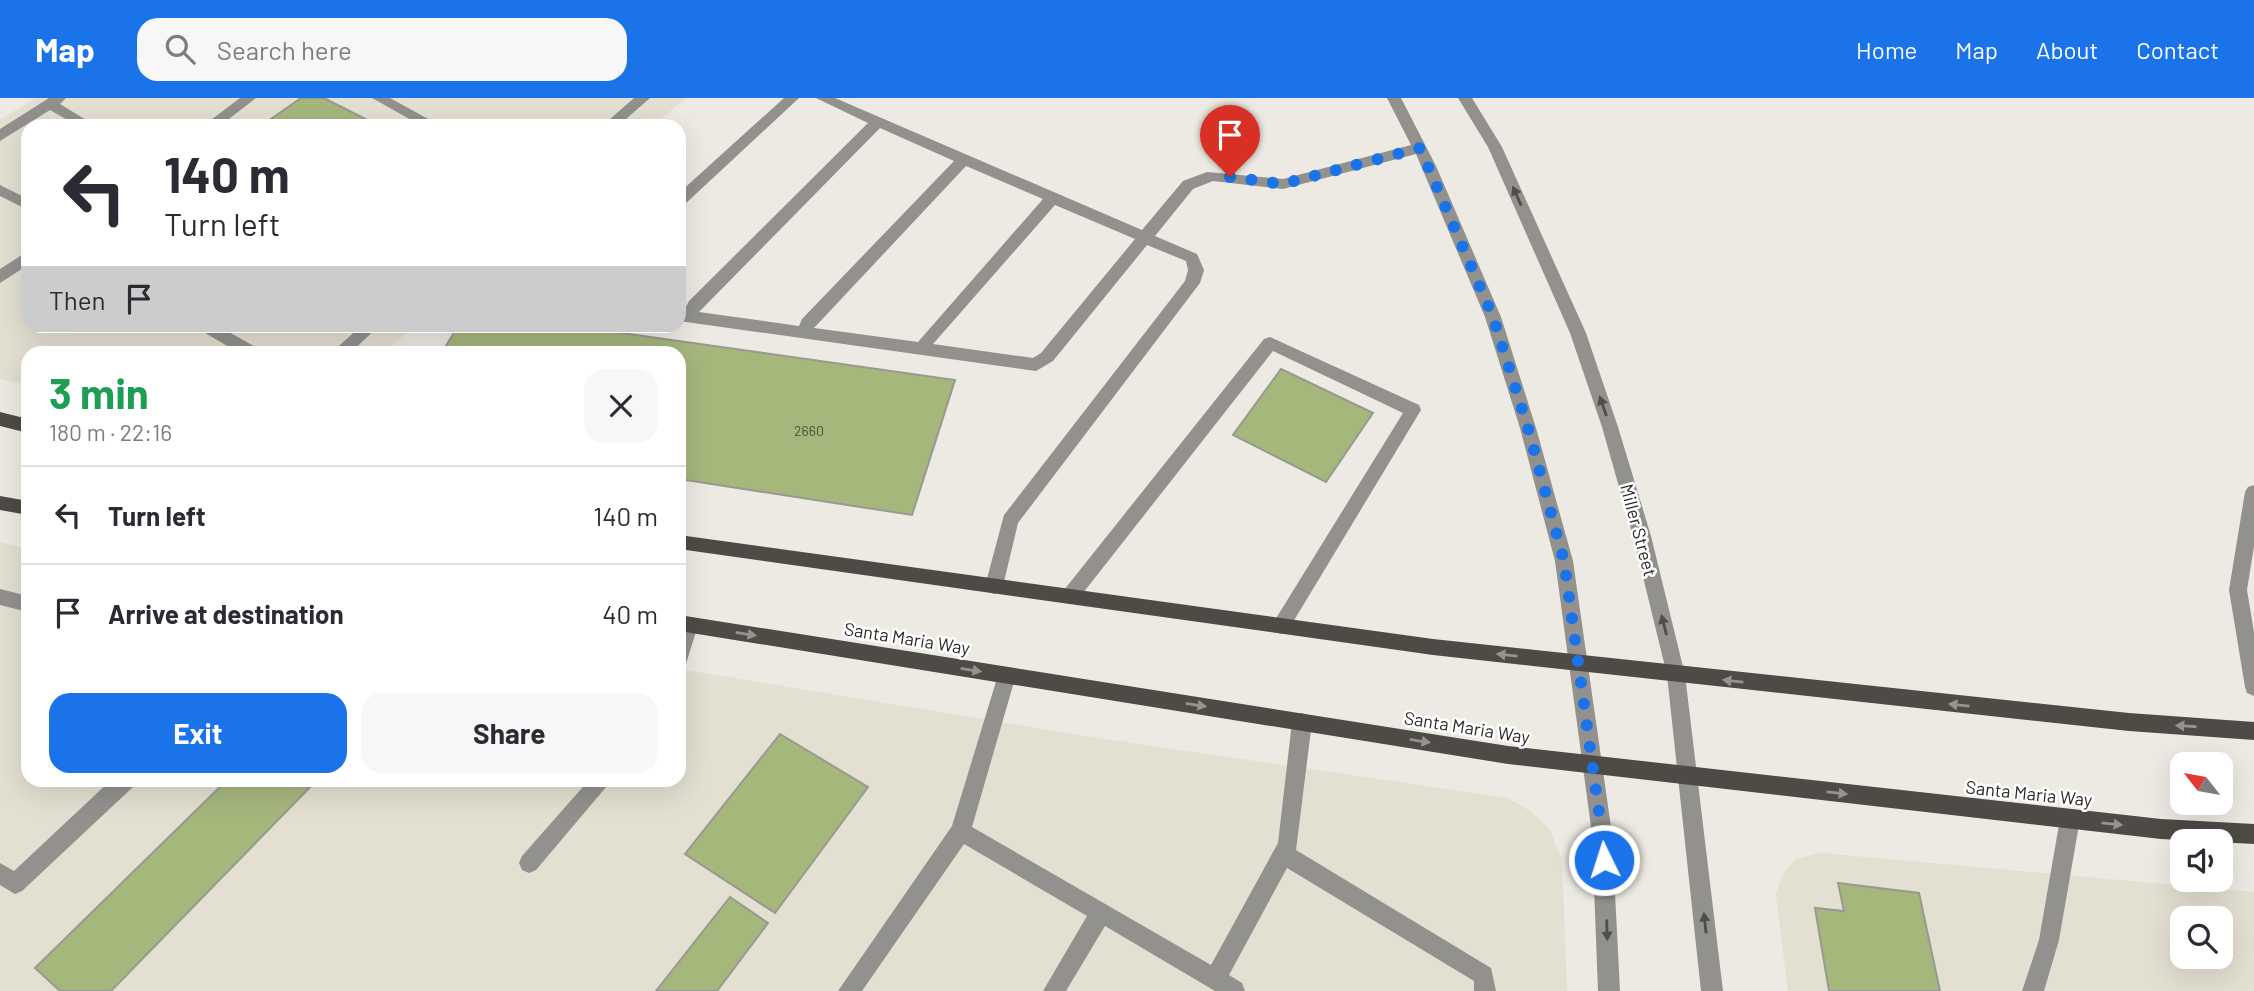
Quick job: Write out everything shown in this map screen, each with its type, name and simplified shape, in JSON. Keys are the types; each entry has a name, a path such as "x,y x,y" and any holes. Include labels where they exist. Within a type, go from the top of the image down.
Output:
{"main road":[{"path":"0,419 21,424"},
{"path":"0,503 21,507"},
{"path":"686,543 1433,647 2129,722 2254,731"},
{"name":"Santa Maria Way","path":"686,624 1508,755 2161,829 2254,834"}],"street":[{"path":"379,98 420,119"},
{"path":"618,119 643,98"},
{"path":"686,195 792,98"},
{"path":"823,98 1192,258 1196,270 1192,283 1010,520 994,586"},
{"path":"1394,98 1420,148 1493,317 1528,428 1564,561 1602,834 1609,991"},
{"name":"Miller Street","path":"1465,98 1495,146 1578,332 1642,536 1676,675 1712,991"},
{"path":"219,119 244,99"},
{"path":"27,119 55,101 79,119"},
{"path":"686,314 878,122"},
{"path":"0,136 21,123"},
{"path":"686,316 1036,365 1047,357 1188,185 1212,176 1283,184 1420,148"},
{"path":"805,333 808,323 964,159"},
{"path":"0,190 21,201"},
{"path":"921,350 926,341 1053,198"},
{"path":"0,277 21,262"},
{"path":"218,333 241,346"},
{"path":"347,346 363,333"},
{"path":"1070,596 1270,343 1413,410 1281,626"},
{"path":"2254,492 2246,591 2254,687"},
{"path":"0,597 21,602"},
{"path":"849,991 961,831 1007,675"},
{"path":"1215,979 1288,845 1302,722"},
{"path":"0,873 15,884 119,787"},
{"path":"529,863 596,787"},
{"path":"2033,991 2049,940 2070,819"},
{"path":"961,831 1234,991"},
{"path":"1283,855 1484,975 1485,991"},
{"path":"1054,991 1101,913"}],"shaded area":[{"path":"35,98 686,98 661,119 21,119 21,333 407,333 392,346 21,346 21,384 0,379 0,120"},
{"path":"0,542 21,547 21,787 686,787 686,670 1078,735 1508,798 1530,811 1549,828 1562,860 1567,991 0,991"},
{"path":"1821,853 2170,884 2170,892 2254,892 2254,991 1788,991 1776,895 1782,875 1796,859"}],"building":[{"path":"301,98 324,98 365,119 271,119"},
{"path":"454,333 622,333 955,380 912,515 686,480 686,346 446,346"},
{"path":"1281,369 1373,413 1326,482 1233,435"},
{"path":"780,734 868,787 775,913 685,854"},
{"path":"220,787 310,787 111,991 60,991 35,968"},
{"path":"1838,883 1919,893 1940,991 1829,991 1815,908 1844,911"},
{"path":"730,897 768,923 717,991 656,991"}],"route":[{"path":"1230,177 1265,184 1283,184 1420,148 1493,317 1528,428 1564,561 1604,860"}]}
